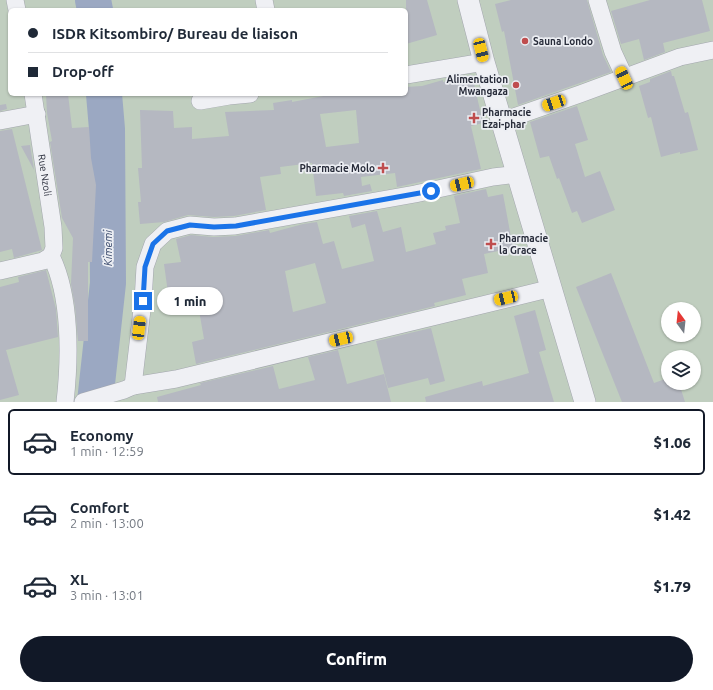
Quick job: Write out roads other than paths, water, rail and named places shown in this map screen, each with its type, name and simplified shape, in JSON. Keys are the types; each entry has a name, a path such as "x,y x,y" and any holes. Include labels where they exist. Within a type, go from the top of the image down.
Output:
{"street":[{"path":"468,0 484,62 585,402"},
{"path":"597,0 613,52 624,78"},
{"path":"502,121 680,57 713,50"},
{"path":"408,75 484,62"},
{"name":"Rue Nzoli","path":"33,96 53,226 54,248 50,256"},
{"path":"200,101 229,96"},
{"path":"0,121 37,114"},
{"path":"129,388 143,301 145,267 153,244 167,231 190,225 214,227 236,226 415,194 494,177 518,174"},
{"path":"0,271 43,261 50,256 57,269 62,284 67,326 68,381 65,402"},
{"path":"83,402 129,388 176,379 552,288"}],"waterway":[{"name":"Kimemi","path":"93,0 95,8"},
{"name":"Kimemi","path":"95,402 108,283 107,129 104,96"}],"place":[{"name":"Sauna Londo","path":"525,41"},
{"name":"Alimentation Mwangaza","path":"516,85"},
{"name":"Pharmacie Ezai-phar","path":"474,118"},
{"name":"Pharmacie Molo","path":"383,168"},
{"name":"Pharmacie la Grace","path":"491,244"}]}
